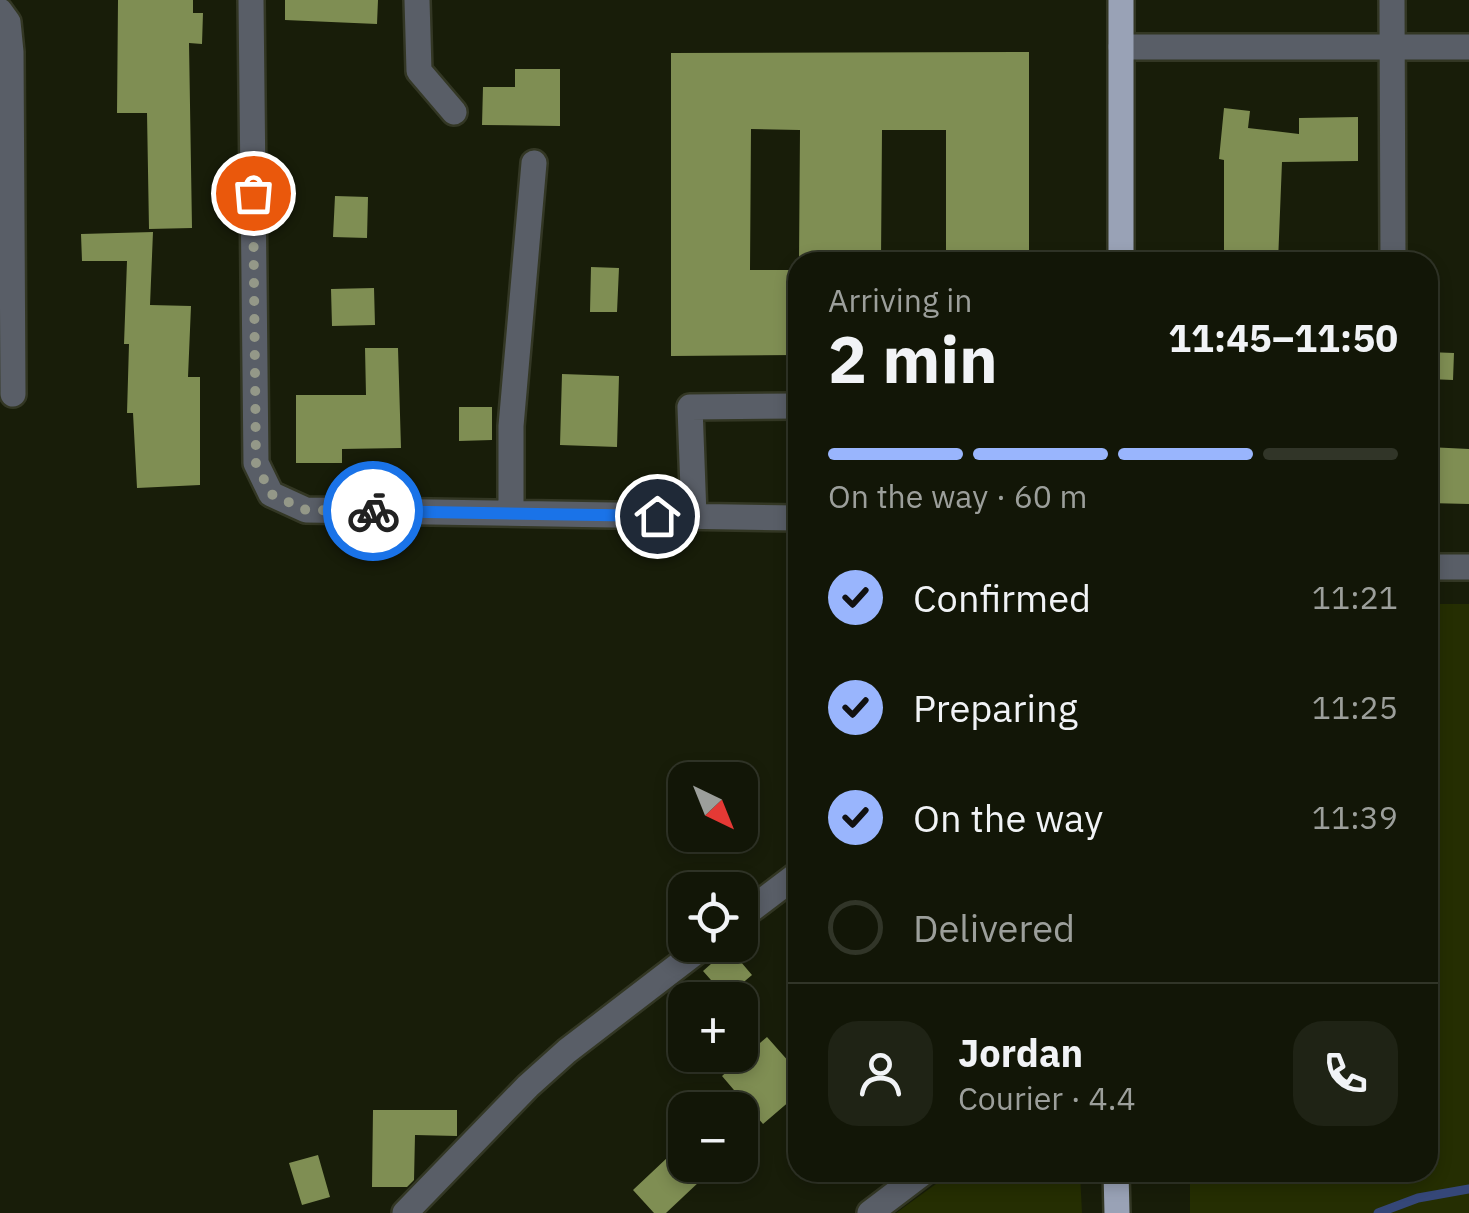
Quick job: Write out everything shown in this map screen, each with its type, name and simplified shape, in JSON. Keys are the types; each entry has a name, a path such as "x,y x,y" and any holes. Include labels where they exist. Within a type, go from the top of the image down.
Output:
{"main road":[{"path":"1121,0 1121,252"},
{"path":"1116,1182 1116,1213"}],"street":[{"path":"252,0 256,463 271,494 306,510 788,518"},
{"path":"416,0 419,71 454,112"},
{"path":"1392,0 1393,252"},
{"path":"0,11 8,22 11,52 12,394"},
{"path":"1121,47 1469,48"},
{"path":"511,513 512,408 534,163"},
{"path":"694,516 690,407 788,406"},
{"path":"1438,567 1469,567"},
{"path":"758,904 788,882"},
{"path":"405,1213 528,1086 683,962"},
{"path":"870,1213 911,1182"}],"green space":[{"path":"1438,604 1469,604 1469,1213 1190,1213 1190,1182 1438,1182"},
{"path":"939,1182 1080,1182 1082,1213 896,1213"}],"building":[{"path":"118,0 193,0 193,13 203,13 202,44 189,43 192,228 149,229 147,113 117,113"},
{"path":"285,0 378,0 377,24 285,20"},
{"path":"1029,52 1029,252 946,252 946,130 882,130 881,252 799,252 800,130 751,129 750,270 788,270 788,355 671,356 671,53"},
{"path":"515,69 560,69 560,126 482,125 483,87 515,87"},
{"path":"1224,108 1250,111 1248,128 1299,134 1299,118 1358,117 1358,161 1282,162 1278,252 1224,252 1224,160 1219,159"},
{"path":"335,196 368,197 367,238 333,237"},
{"path":"153,232 150,305 191,306 188,377 200,377 200,485 137,488 133,413 127,413 127,261 82,261 81,234"},
{"path":"591,267 619,268 617,312 590,312"},
{"path":"374,288 375,325 332,326 331,289"},
{"path":"365,348 398,348 401,448 342,449 342,463 296,463 296,395 366,395"},
{"path":"1438,352 1454,353 1453,380 1438,379"},
{"path":"562,374 619,376 617,447 560,445"},
{"path":"459,407 492,407 492,440 459,441"},
{"path":"1438,447 1469,449 1469,504 1438,503"},
{"path":"713,962 741,962 752,975 744,982 713,982 703,971"},
{"path":"767,1037 788,1061 788,1103 763,1124 758,1118 758,1092 736,1092 722,1076 727,1072 758,1072 758,1045"},
{"path":"373,1110 457,1110 457,1136 415,1135 414,1180 407,1187 372,1187"},
{"path":"318,1155 330,1197 302,1205 289,1163"},
{"path":"668,1157 668,1182 699,1182 666,1213 654,1213 633,1190"}],"waterway":[{"path":"1378,1213 1418,1198 1469,1189"}],"way so far":[{"path":"253,193 256,463 271,494 306,510 373,511"}],"route":[{"path":"373,511 657,516"}]}
